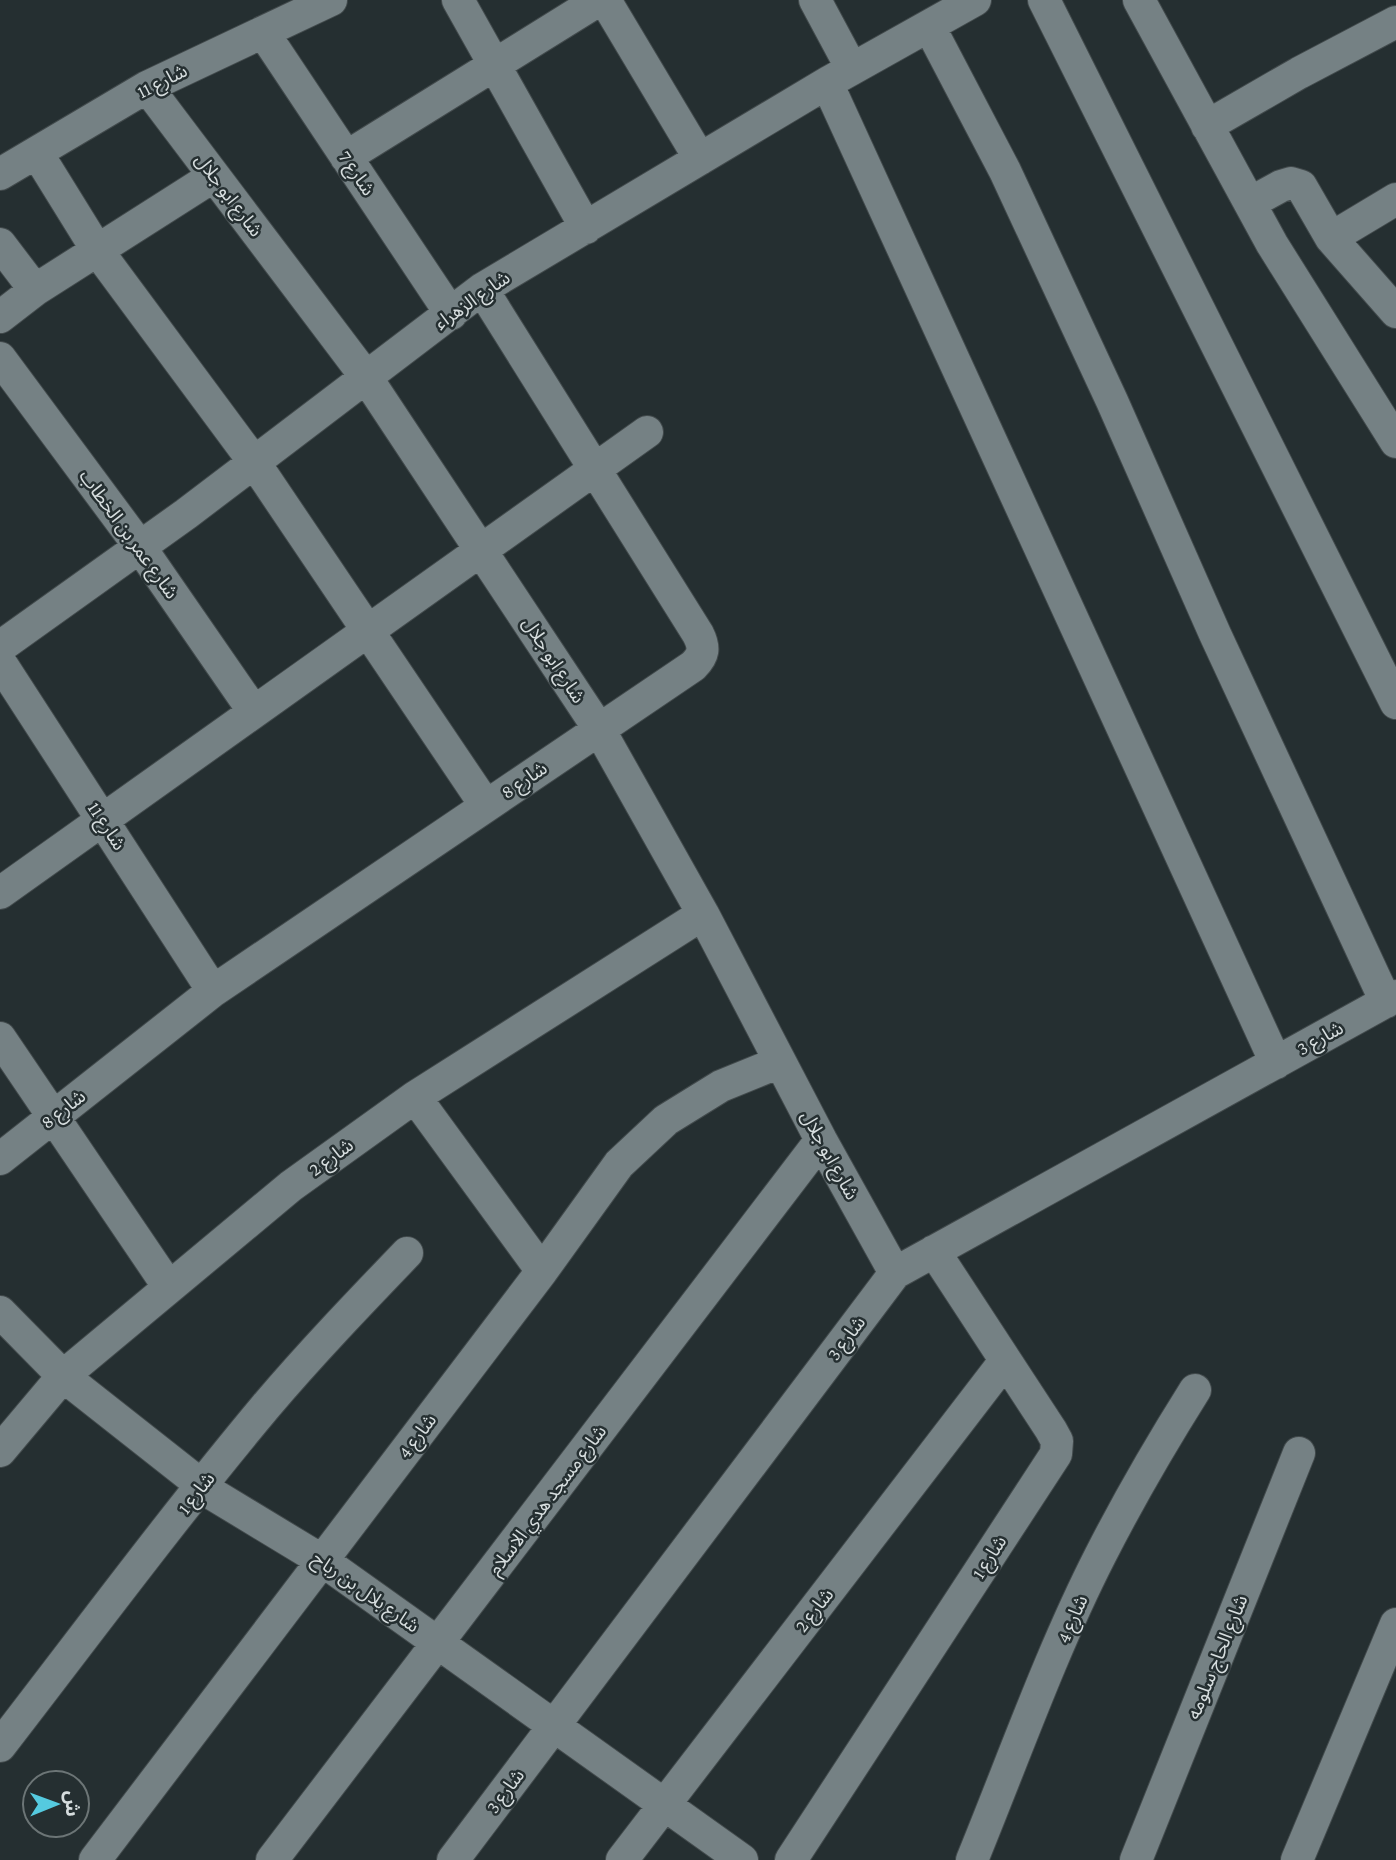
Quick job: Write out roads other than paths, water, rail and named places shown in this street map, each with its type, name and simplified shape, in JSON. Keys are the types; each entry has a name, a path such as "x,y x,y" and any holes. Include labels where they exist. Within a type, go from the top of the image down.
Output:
{"street":[{"name":"شارع 11","path":"0,174 147,87 331,0"},
{"path":"458,0 586,228"},
{"path":"346,157 599,0"},
{"path":"605,0 700,159"},
{"path":"815,0 840,76 1276,1063"},
{"name":"شارع الزهراء","path":"0,647 140,547 482,289 840,76 975,0"},
{"path":"1044,0 1396,703"},
{"path":"1139,0 1272,244 1396,442"},
{"path":"1207,126 1396,22"},
{"path":"929,26 1005,171 1112,401 1215,634 1391,999"},
{"name":"شارع 7","path":"263,32 451,314"},
{"name":"شارع ابو جلال","path":"147,87 366,377 599,729 703,914 821,1140 895,1273"},
{"path":"37,153 97,250 254,462 485,806"},
{"path":"0,317 35,290 214,176"},
{"path":"1250,203 1281,186 1292,183 1301,186 1331,238 1396,312"},
{"path":"1331,238 1396,199"},
{"path":"0,244 35,290"},
{"name":"شارع 8","path":"0,1159 213,991 693,666 702,657 704,645 482,289"},
{"name":"شارع عمر بن الخطاب","path":"0,358 140,547 254,712"},
{"path":"0,893 647,432"},
{"name":"شارع 11","path":"0,662 213,991"},
{"name":"شارع 2","path":"0,1451 62,1376 291,1186 415,1097 703,914"},
{"name":"شارع 3","path":"453,1860 895,1273 1391,999"},
{"path":"0,1038 168,1286"},
{"name":"شارع 4","path":"95,1860 542,1270 619,1164 666,1120 721,1086 780,1062"},
{"path":"415,1097 542,1270"},
{"name":"شارع مسجد هدي الاسلام","path":"272,1860 821,1140"},
{"name":"شارع 1","path":"790,1860 1056,1454 1056,1441 1051,1430 934,1251"},
{"name":"شارع 1","path":"0,1746 202,1485 335,1328 407,1253"},
{"name":"شارع بلال بن رباح","path":"0,1312 62,1376 202,1485 323,1560 742,1860"},
{"name":"شارع 2","path":"622,1860 1005,1361"},
{"name":"شارع 4","path":"972,1860 1059,1647 1099,1558 1144,1472 1195,1390"},
{"name":"شارع الحاج سلومه","path":"1136,1860 1299,1453"},
{"path":"1297,1860 1393,1640"}]}
